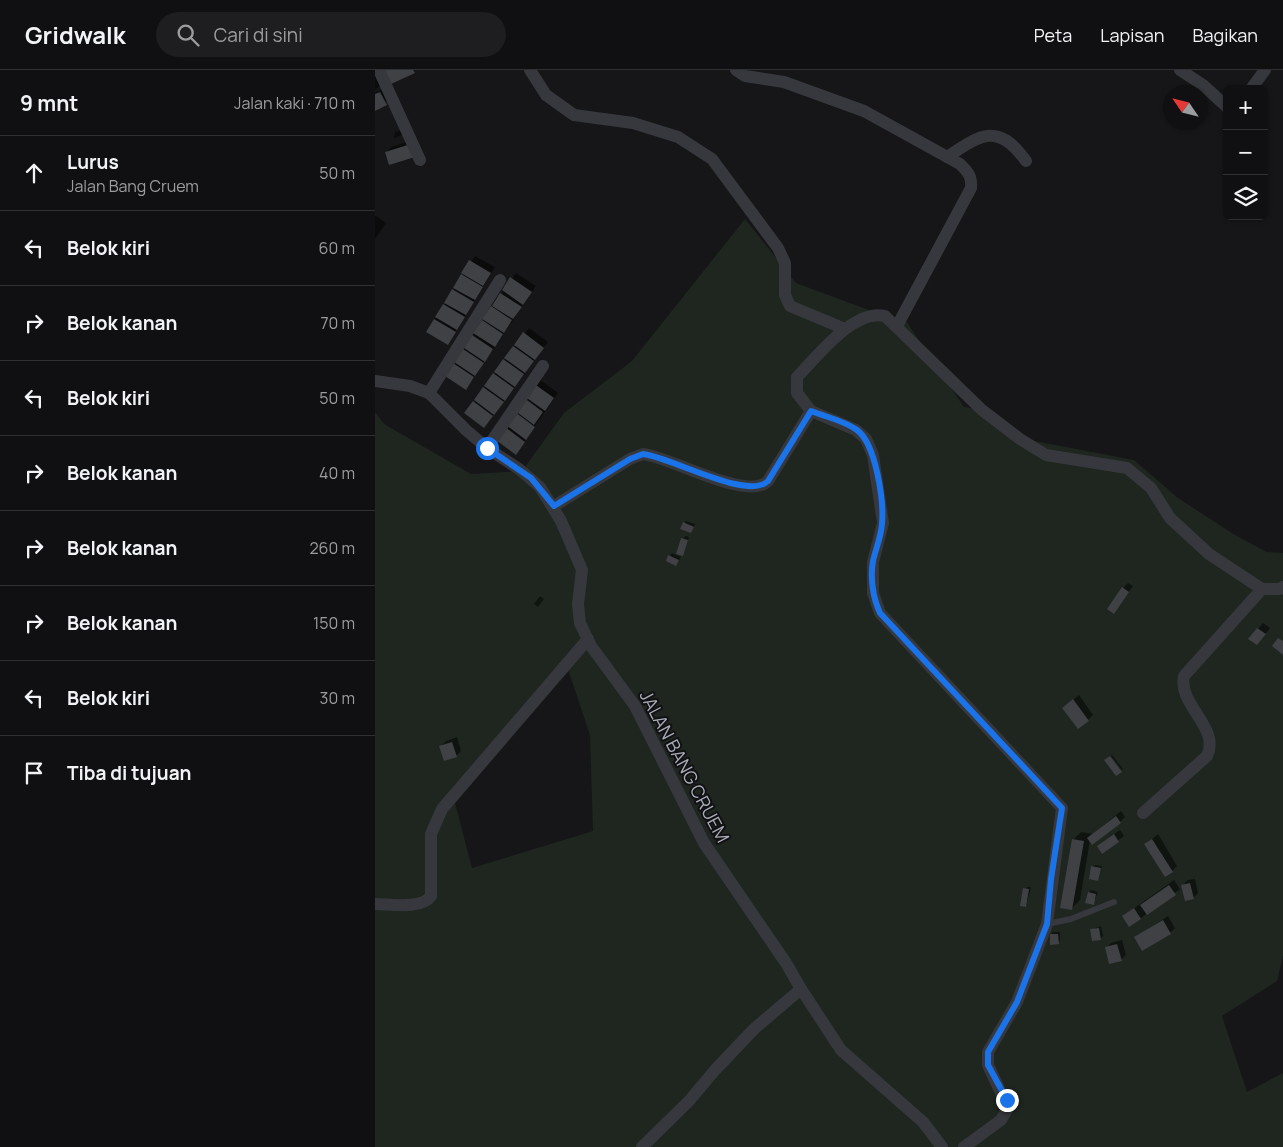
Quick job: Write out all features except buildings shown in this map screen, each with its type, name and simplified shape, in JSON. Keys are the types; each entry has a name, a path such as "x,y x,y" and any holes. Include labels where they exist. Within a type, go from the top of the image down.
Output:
{"street":[{"path":"379,70 420,160"},
{"path":"531,70 546,95 574,115 633,123 678,138 712,159 779,248 785,263 785,295 790,306 845,329"},
{"path":"736,70 745,76 784,82 864,111 960,164 968,172 972,179 971,188 897,326"},
{"path":"1180,70 1203,85 1223,103"},
{"path":"1254,85 1265,70"},
{"path":"947,157 966,144 988,134 1003,138 1015,145 1026,161"},
{"path":"429,393 500,280"},
{"path":"964,1147 1006,1114 1008,1108 1007,1100 988,1065 988,1052 1017,1002 1047,924 1051,879 1062,808 880,613 873,592 873,562 883,523 873,454 867,439 856,430 811,411 797,392 797,377 845,329 860,320 878,314 885,316 982,410 1020,439 1046,455 1127,468 1137,474 1151,488 1170,518 1203,548 1262,589 1280,589 1283,587"},
{"path":"487,448 543,366"},
{"name":"JALAN BANG CRUEM","path":"375,381 411,386 429,393 487,448 531,478 554,506 582,570 577,604 580,623 588,639 635,706 704,843 786,963 841,1050 923,1122 942,1147"},
{"path":"554,506 635,457 646,454 731,483 749,488 761,487 768,481 811,411"},
{"path":"1143,813 1207,756 1211,748 1209,737 1182,682 1184,676 1262,589"},
{"path":"375,904 417,904 427,901 431,896 431,834 442,809 588,639"},
{"path":"642,1147 689,1102 715,1070 754,1029 801,989"}],"lane":[{"path":"1047,924 1071,919 1114,902"}],"shaded area":[{"path":"745,219 796,283 885,316 906,321 964,407 982,410 1029,440 1134,460 1178,498 1235,535 1267,552 1283,553 1283,956 1277,981 1222,1016 1247,1092 1283,1073 1283,1147 375,1147 375,412 384,424 471,474 522,471 564,413 632,361","holes":["568,669 590,735 593,831 472,868 455,803"]}],"route":[{"path":"487,448 519,468 531,478 554,506 630,459 643,454 731,483 749,488 761,487 768,481 811,411 856,430 867,439 873,454 883,523 873,562 873,592 880,613 971,708 1062,808 1051,879 1046,918 1047,924 1017,1002 988,1052 986,1060 1007,1100"}]}
